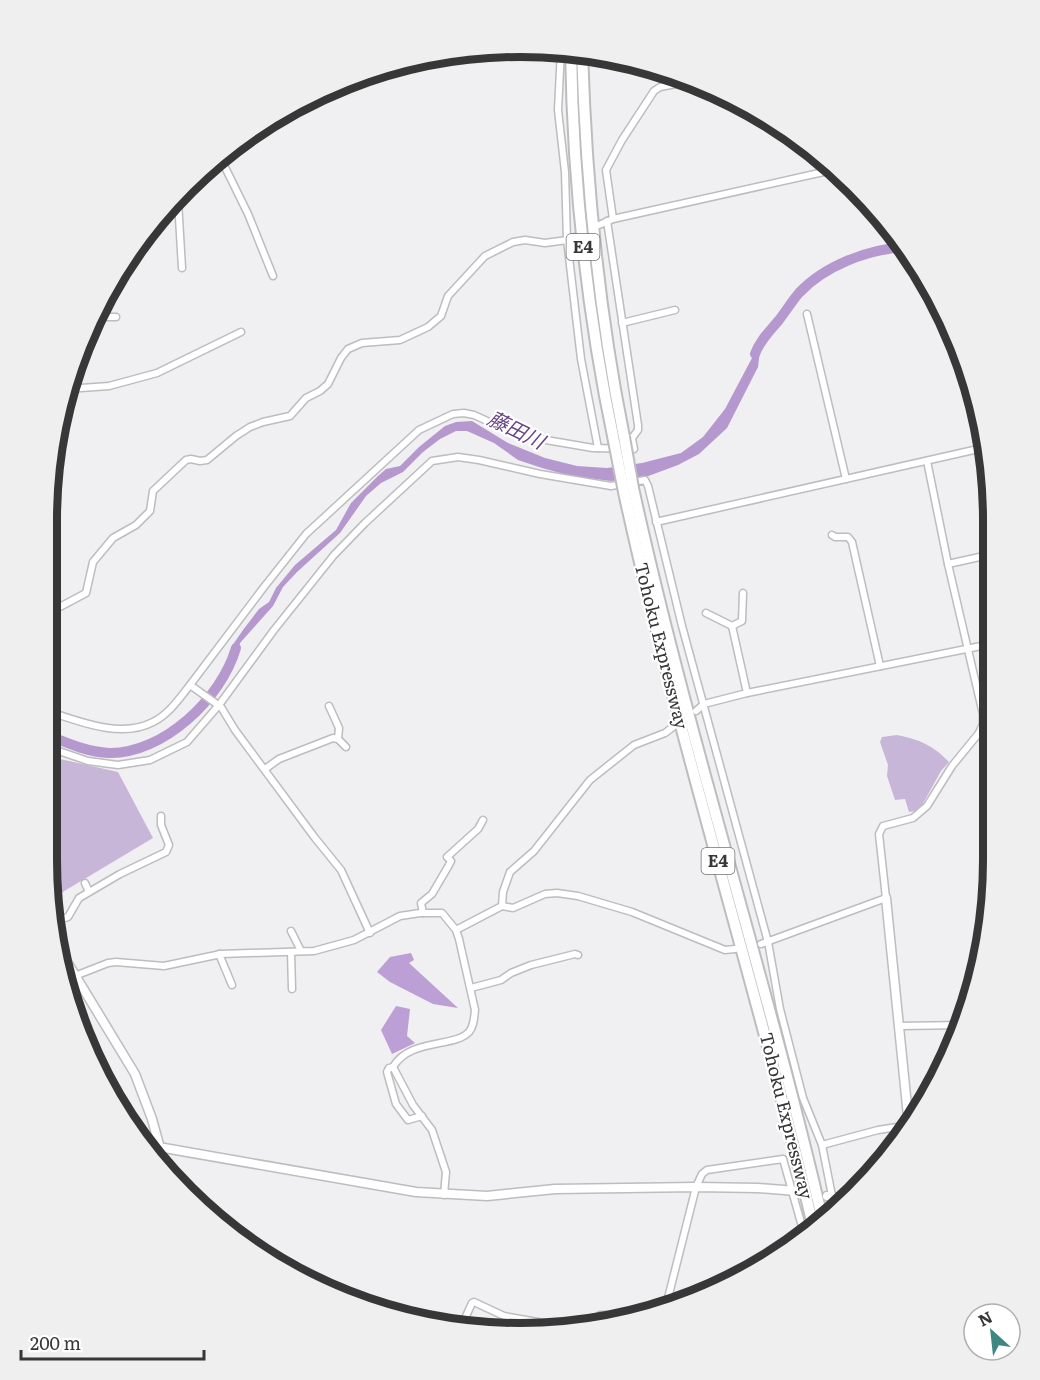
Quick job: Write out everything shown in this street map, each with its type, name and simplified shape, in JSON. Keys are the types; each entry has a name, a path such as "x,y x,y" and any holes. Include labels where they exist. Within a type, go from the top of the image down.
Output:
{"highway":[{"name":"Tohoku Expressway","path":"571,60 575,158 592,315 628,490 675,705 766,1038 811,1219"},
{"name":"Tohoku Expressway","path":"582,61 586,157 594,250 619,439"},
{"name":"Tohoku Expressway","path":"628,490 780,1047 820,1212"}],"street":[{"path":"561,59 558,110 566,172 567,240 580,350 598,448"},
{"path":"57,714 95,725 138,728 154,722 167,713 192,687 264,586 306,534 419,430 453,414 474,415 507,430 526,435 598,448 634,449 632,438 638,430 638,425 622,323 606,170 613,154 654,91 660,87 675,84"},
{"path":"224,165 248,214 273,276"},
{"path":"599,225 610,220 825,172"},
{"path":"178,208 182,268"},
{"path":"57,608 86,593 93,562 113,538 136,525 150,511 153,491 186,460 207,460 250,427 290,416 306,399 328,384 348,348 362,342 400,340 428,327 441,316 448,296 485,256 513,242 525,240 545,243 575,237"},
{"path":"622,323 675,310"},
{"path":"807,314 846,479"},
{"path":"104,317 116,317"},
{"path":"77,388 109,386 158,373 241,332"},
{"path":"656,522 977,449"},
{"path":"57,750 88,761 106,764 135,764 150,760 187,742 334,555 432,461 458,457 611,486 645,480 803,1098 822,1146 832,1202"},
{"path":"908,1113 879,834 883,826 913,818 927,806 952,766 979,733 983,724 983,714 927,461"},
{"path":"832,535 848,537 852,542 880,666"},
{"path":"948,564 983,556"},
{"path":"732,626 742,621 743,593"},
{"path":"706,613 732,626"},
{"path":"732,626 747,693"},
{"path":"696,711 704,704 747,693 983,646"},
{"path":"192,687 218,705 341,870 370,933"},
{"path":"329,706 339,728 338,739"},
{"path":"502,906 502,892 510,872 534,851 590,780 634,745 665,733 673,727"},
{"path":"979,733 983,734"},
{"path":"265,769 279,759 333,738 338,739 346,747"},
{"path":"61,919 70,915 76,900 88,892 168,850 170,845 159,822 160,816"},
{"path":"423,913 422,903 432,894 451,861 447,856 478,829 483,820"},
{"path":"85,883 88,892"},
{"path":"456,930 502,906 513,908 545,894 578,896 632,912 725,950 735,949"},
{"path":"764,943 886,897"},
{"path":"72,977 108,963 164,966 219,954 291,952 336,946 370,933 395,918 423,913 442,914 456,930 475,1010 474,1020 467,1034 418,1048 389,1068 387,1072 396,1104 406,1120 422,1116"},
{"path":"291,931 301,951"},
{"path":"291,952 292,989"},
{"path":"219,954 232,985"},
{"path":"471,988 501,980 531,965 578,955"},
{"path":"70,966 135,1074 152,1119 161,1152"},
{"path":"900,1026 952,1025"},
{"path":"393,1067 413,1105 432,1130 446,1172 444,1195"},
{"path":"822,1146 898,1127"},
{"path":"160,1148 444,1195 487,1196 555,1189 696,1186 794,1191"},
{"path":"668,1298 696,1186 702,1174 707,1170 783,1159 803,1226"},
{"path":"830,1197 836,1198"},
{"path":"464,1319 474,1302 504,1316 540,1322"}],"shaded area":[{"path":"761,341 758,367 727,428 699,454 678,465 643,478 611,481 571,476 518,460 494,443 467,431 456,431 440,439 403,472 381,483 366,496 340,533 283,587 273,606 240,643 237,657 232,661 234,643 243,630 259,609 269,602 276,588 295,565 336,530 351,503 386,469 400,466 445,426 456,422 472,421 508,443 545,458 577,466 607,468 642,463 681,453 703,437 725,409"},
{"path":"897,735 926,744 949,762 941,771 921,807 915,811 909,812 905,799 895,800 887,776 888,765 880,742 882,737"},
{"path":"60,759 118,772 153,838 61,893 58,889 57,860 57,761"},
{"path":"411,953 414,960 409,963 458,1008 433,1004 390,982 377,972 390,957"},
{"path":"396,1006 410,1009 407,1036 415,1043 392,1054 381,1030"}],"waterway":[{"name":"藤田川","path":"755,354 762,340 809,283 834,267 862,255 894,248"},
{"name":"藤田川","path":"57,739 85,749 109,753 129,751 150,744 169,734 203,704 217,686 236,648"}]}
